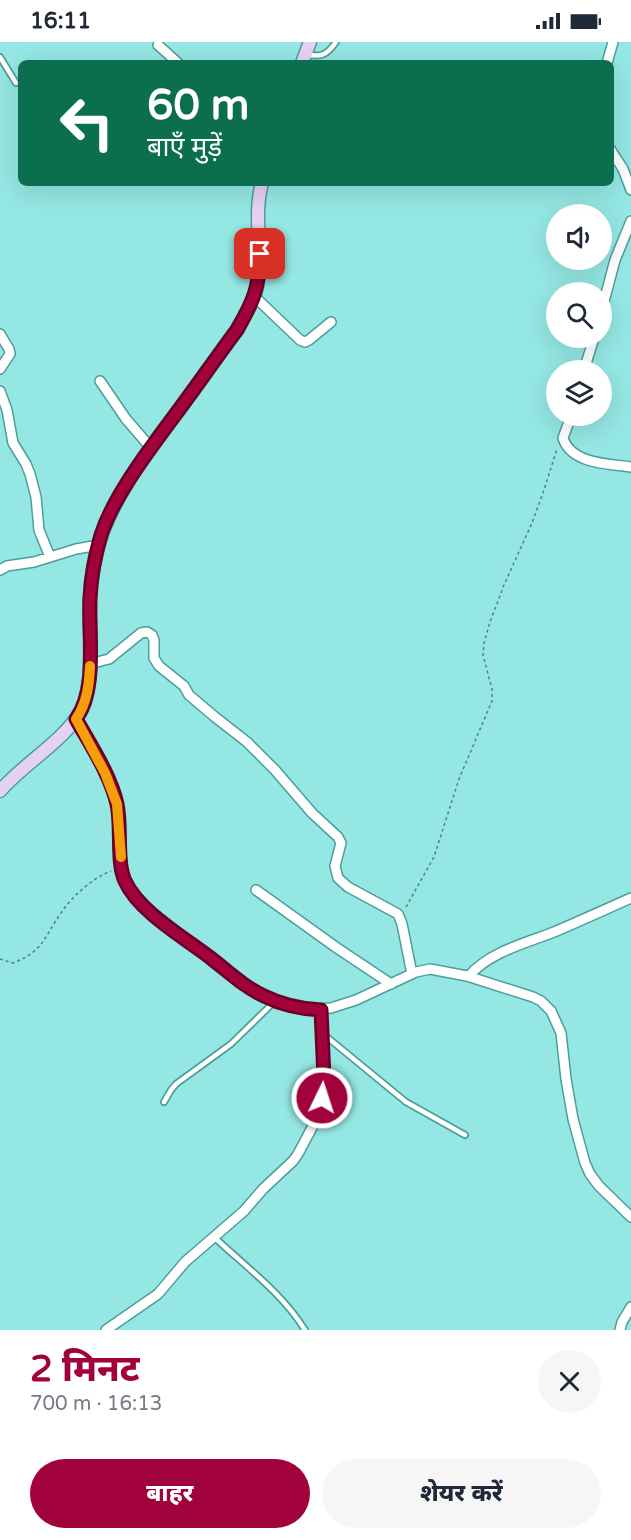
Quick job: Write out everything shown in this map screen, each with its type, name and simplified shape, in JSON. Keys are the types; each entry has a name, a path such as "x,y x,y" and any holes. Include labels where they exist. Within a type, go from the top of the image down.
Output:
{"street":[{"path":"304,59 310,42"},
{"path":"607,60 613,42"},
{"path":"158,45 175,60"},
{"path":"614,155 623,169 631,190"},
{"path":"0,791 59,737 82,710 87,695 90,664 90,596 94,564 102,533 116,503 136,470 237,330 248,310 259,275 258,203 261,186"},
{"path":"609,282 615,260 631,221"},
{"path":"254,296 304,342 331,322"},
{"path":"0,334 10,354 0,369"},
{"path":"100,381 126,420 151,448"},
{"path":"0,391 7,410 13,443 30,474 36,497 39,530 50,557"},
{"path":"567,426 563,438 569,449 586,459 631,466"},
{"path":"0,570 7,566 28,564 76,549 99,545"},
{"path":"90,664 109,658 141,633 152,634 154,658 159,666 184,686 189,695 247,742 312,813 339,837 341,843 335,866 338,878 348,887 395,912 400,918 412,974"},
{"path":"76,719 105,773 117,804 123,878 138,901 240,983 287,1006 321,1010 356,1000 412,974 436,969 469,976 533,997 547,1006 561,1033 573,1119 585,1163 598,1186 631,1217"},
{"path":"256,890 391,984"},
{"path":"469,976 480,964 524,942 554,932 631,898"},
{"path":"106,1330 117,1327 158,1294 185,1262 244,1211 298,1154 316,1120 322,1098 324,1078 321,1010"},
{"path":"620,1330 631,1307"}],"lane":[{"path":"304,59 321,56 336,42"},
{"path":"0,57 16,83"},
{"path":"164,1102 176,1084 231,1044 275,1001"},
{"path":"322,1033 406,1102 465,1135"},
{"path":"214,1238 277,1293 305,1330"}],"path":[{"path":"400,918 434,857 459,779 492,701 492,689 483,655 487,633 504,585 540,503 555,453 563,438"},
{"path":"0,959 13,963 36,950 48,937 63,910 74,898 98,877 122,868"}],"slow traffic":[{"path":"90,666 87,695 76,719 105,773 117,804 121,857"}],"route":[{"path":"260,254 256,293 237,330 136,470 102,533 94,564 90,596 89,681 82,710 76,719 105,773 117,804 123,878 127,886 138,901 240,983 264,997 287,1006 321,1010 324,1078 322,1098"}]}
